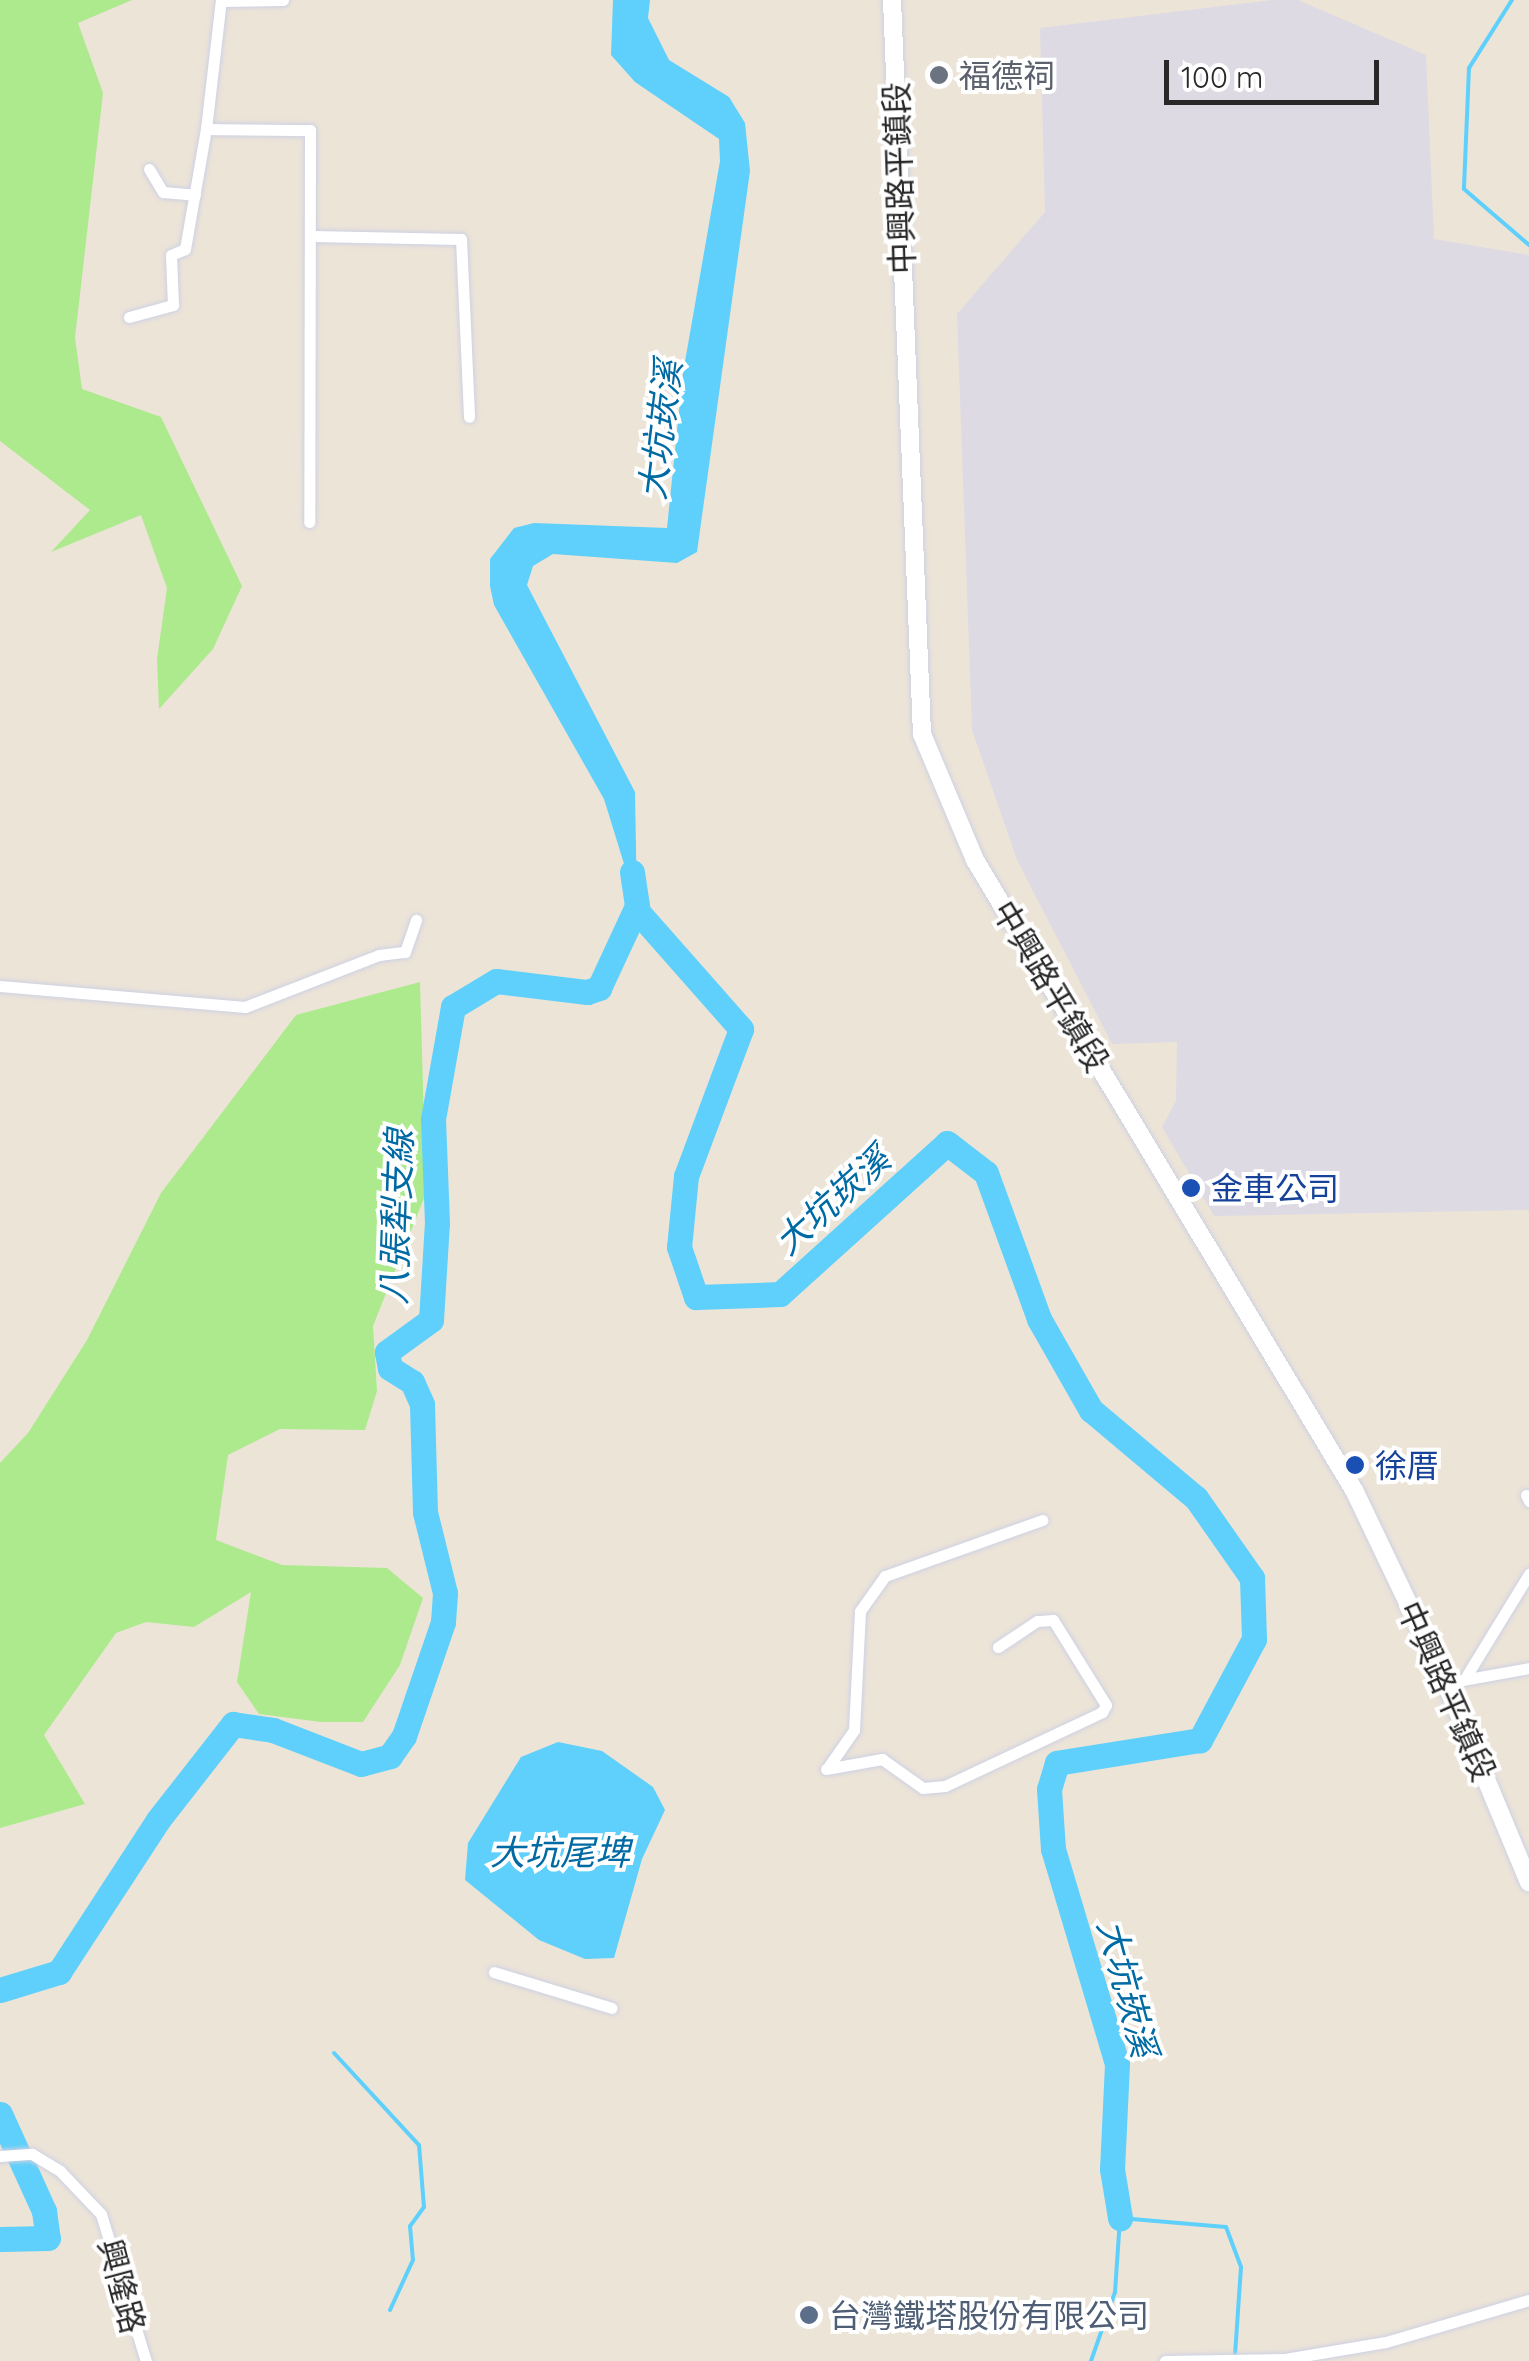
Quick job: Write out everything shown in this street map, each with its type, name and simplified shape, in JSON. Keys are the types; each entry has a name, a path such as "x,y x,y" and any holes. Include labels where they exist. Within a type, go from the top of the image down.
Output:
{"street":[{"path":"130,317 173,305 171,255 185,249 196,196 221,0 283,0"},
{"name":"中興路平鎮段","path":"892,0 922,734 975,860 1356,1492 1446,1682 1529,1882"},
{"path":"206,129 310,130 310,522"},
{"path":"149,169 163,192 196,196"},
{"path":"312,236 461,238 469,418"},
{"path":"0,986 245,1007 379,955 405,952 416,920"},
{"path":"998,1647 1037,1621 1053,1620 1106,1705 1102,1712 945,1786 923,1788 882,1759 826,1768 854,1730 860,1611 885,1576 1042,1520"},
{"path":"1467,1676 1529,1574"},
{"path":"1446,1682 1529,1668"},
{"path":"494,1972 612,2008"},
{"name":"興隆路","path":"2,2156 32,2154 60,2170 102,2214 146,2361"},
{"path":"1165,2361 1285,2358 1386,2342 1529,2300"}],"shaded area":[{"path":"1298,0 1426,55 1434,239 1529,255 1529,1210 1214,1216 1162,1127 1176,1101 1177,1042 1112,1044 1017,860 972,730 957,314 1045,212 1040,28"}],"green space":[{"path":"0,0 132,0 78,23 103,93 75,338 82,389 161,417 242,586 213,649 159,709 157,659 167,588 141,515 51,552 90,510 0,441"},
{"path":"420,982 426,1193 373,1326 377,1391 365,1430 280,1429 228,1455 216,1540 282,1565 387,1568 423,1598 400,1665 363,1722 321,1722 259,1714 237,1682 251,1592 194,1627 146,1622 116,1633 44,1735 85,1804 0,1828 0,1463 28,1433 87,1340 161,1193 296,1015"}],"water":[{"path":"613,0 650,0 648,18 669,60 729,97 745,123 750,171 697,552 677,563 553,554 533,566 527,585 635,792 637,906 604,799 494,605 490,586 490,559 514,528 534,523 667,528 683,373 720,161 719,139 635,82 611,55"},
{"name":"大坑尾埤","path":"558,1742 602,1751 653,1787 665,1810 642,1859 614,1958 585,1959 539,1940 465,1880 468,1843 521,1757"}],"waterway":[{"path":"1512,0 1469,68 1464,189 1529,245"},
{"name":"大坑崁溪","path":"632,872 638,912 741,1029 686,1176 679,1247 696,1297 780,1294 947,1143 986,1173 1039,1319 1091,1410 1196,1498 1252,1578 1254,1639 1200,1740 1057,1763 1049,1789 1053,1849 1117,2064 1112,2169 1120,2218"},
{"name":"八張犁支線","path":"0,1990 59,1972 158,1820 233,1724 273,1730 361,1764 390,1756 404,1736 443,1622 445,1593 425,1512 422,1404 412,1382 390,1368 387,1352 431,1320 437,1223 433,1119 453,1007 496,981 587,992 599,988 637,906"},
{"path":"334,2053 419,2145 424,2207 410,2226 413,2260 390,2310"},
{"name":"八張犁支線","path":"0,2114 44,2211 48,2238 0,2239"},
{"path":"1091,2361 1115,2292 1120,2218 1226,2227 1241,2267 1235,2356"}],"place":[{"name":"福德祠","path":"939,75"},
{"name":"金車公司","path":"1191,1188"},
{"name":"徐厝","path":"1355,1465"},
{"name":"台灣鐵塔股份有限公司","path":"809,2315"}]}
